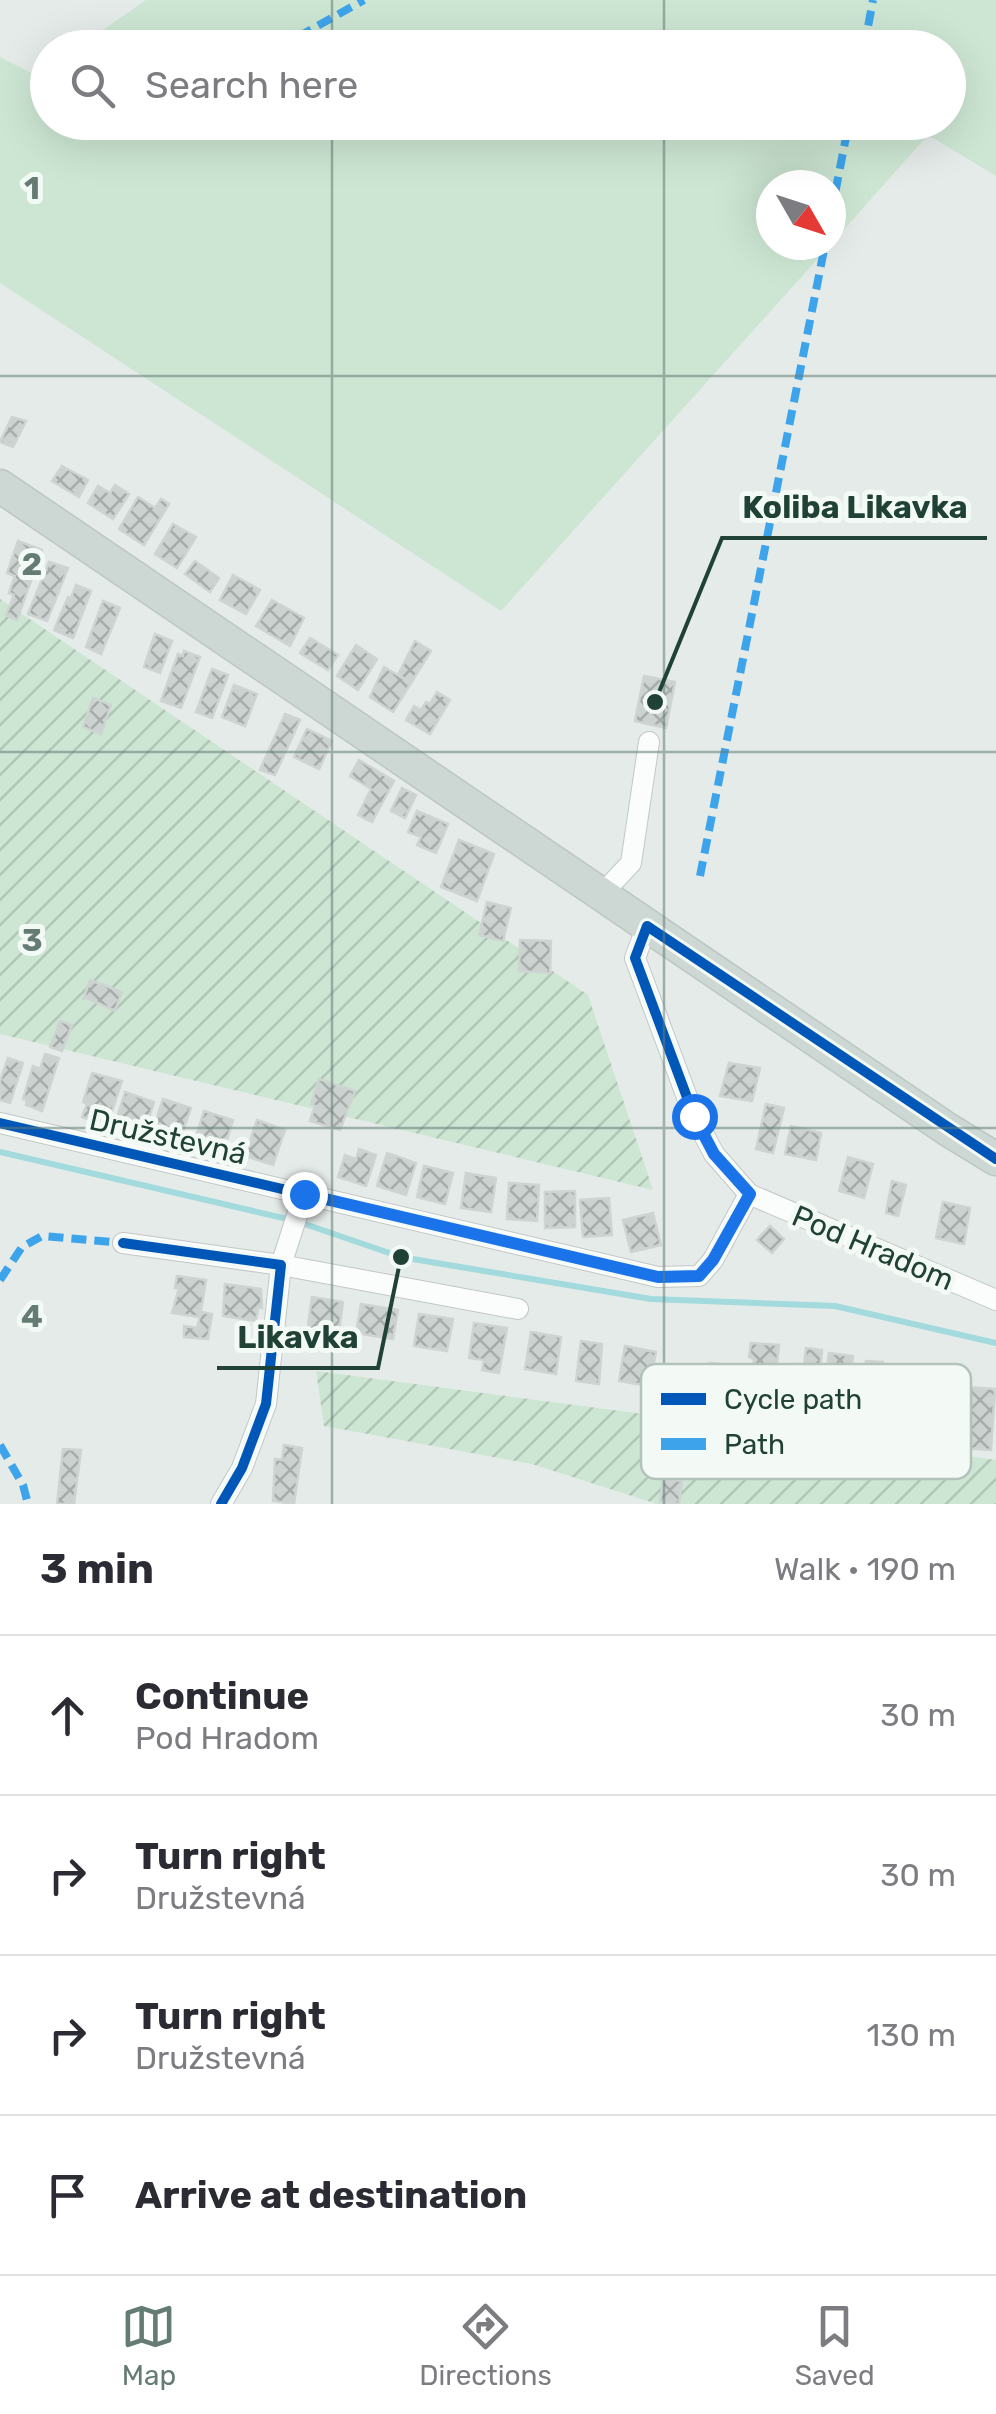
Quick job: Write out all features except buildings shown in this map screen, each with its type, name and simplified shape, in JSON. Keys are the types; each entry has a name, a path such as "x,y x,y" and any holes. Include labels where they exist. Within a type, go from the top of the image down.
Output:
{"main road":[{"path":"0,486 996,1159"}],"street":[{"path":"601,895 631,862 649,742"},
{"name":"Pod Hradom","path":"647,926 635,958 694,1116 714,1154 750,1194 996,1300"},
{"name":"Družstevná","path":"0,1124 658,1277 699,1276 713,1260 750,1194"},
{"path":"222,1504 242,1468 266,1404 282,1265 304,1194"},
{"path":"123,1243 282,1265 518,1308"}],"green space":[{"path":"146,0 996,0 996,176 936,140 966,140 966,30 103,30"},
{"path":"0,57 30,72 30,140 924,140 846,227 846,170 756,170 756,260 817,260 501,611 0,283"},
{"path":"0,599 588,995 653,1190 0,1034"},
{"path":"316,1371 641,1414 641,1479 971,1479 971,1457 996,1460 996,1504 657,1504 532,1464 324,1426"}],"waterway":[{"path":"0,1152 296,1221 401,1257 651,1299 835,1306 996,1343"}],"marked path":[{"path":"310,30 364,0"},
{"path":"867,30 873,0"},
{"path":"840,170 845,140"},
{"path":"700,876 822,260"},
{"path":"0,1280 22,1247 42,1236 123,1243"},
{"path":"0,1445 23,1485 28,1504"}],"cycle path":[{"path":"0,1123 658,1277 699,1276 713,1260 749,1194 714,1154 694,1116 635,958 647,926 996,1159"},
{"path":"123,1243 281,1265 266,1404 242,1468 221,1504"}],"place":[{"name":"Koliba Likavka","path":"655,702"},
{"name":"Likavka","path":"401,1257"}],"route":[{"path":"304,1194 658,1277 699,1276 713,1260 750,1194 714,1154 694,1116"}]}
